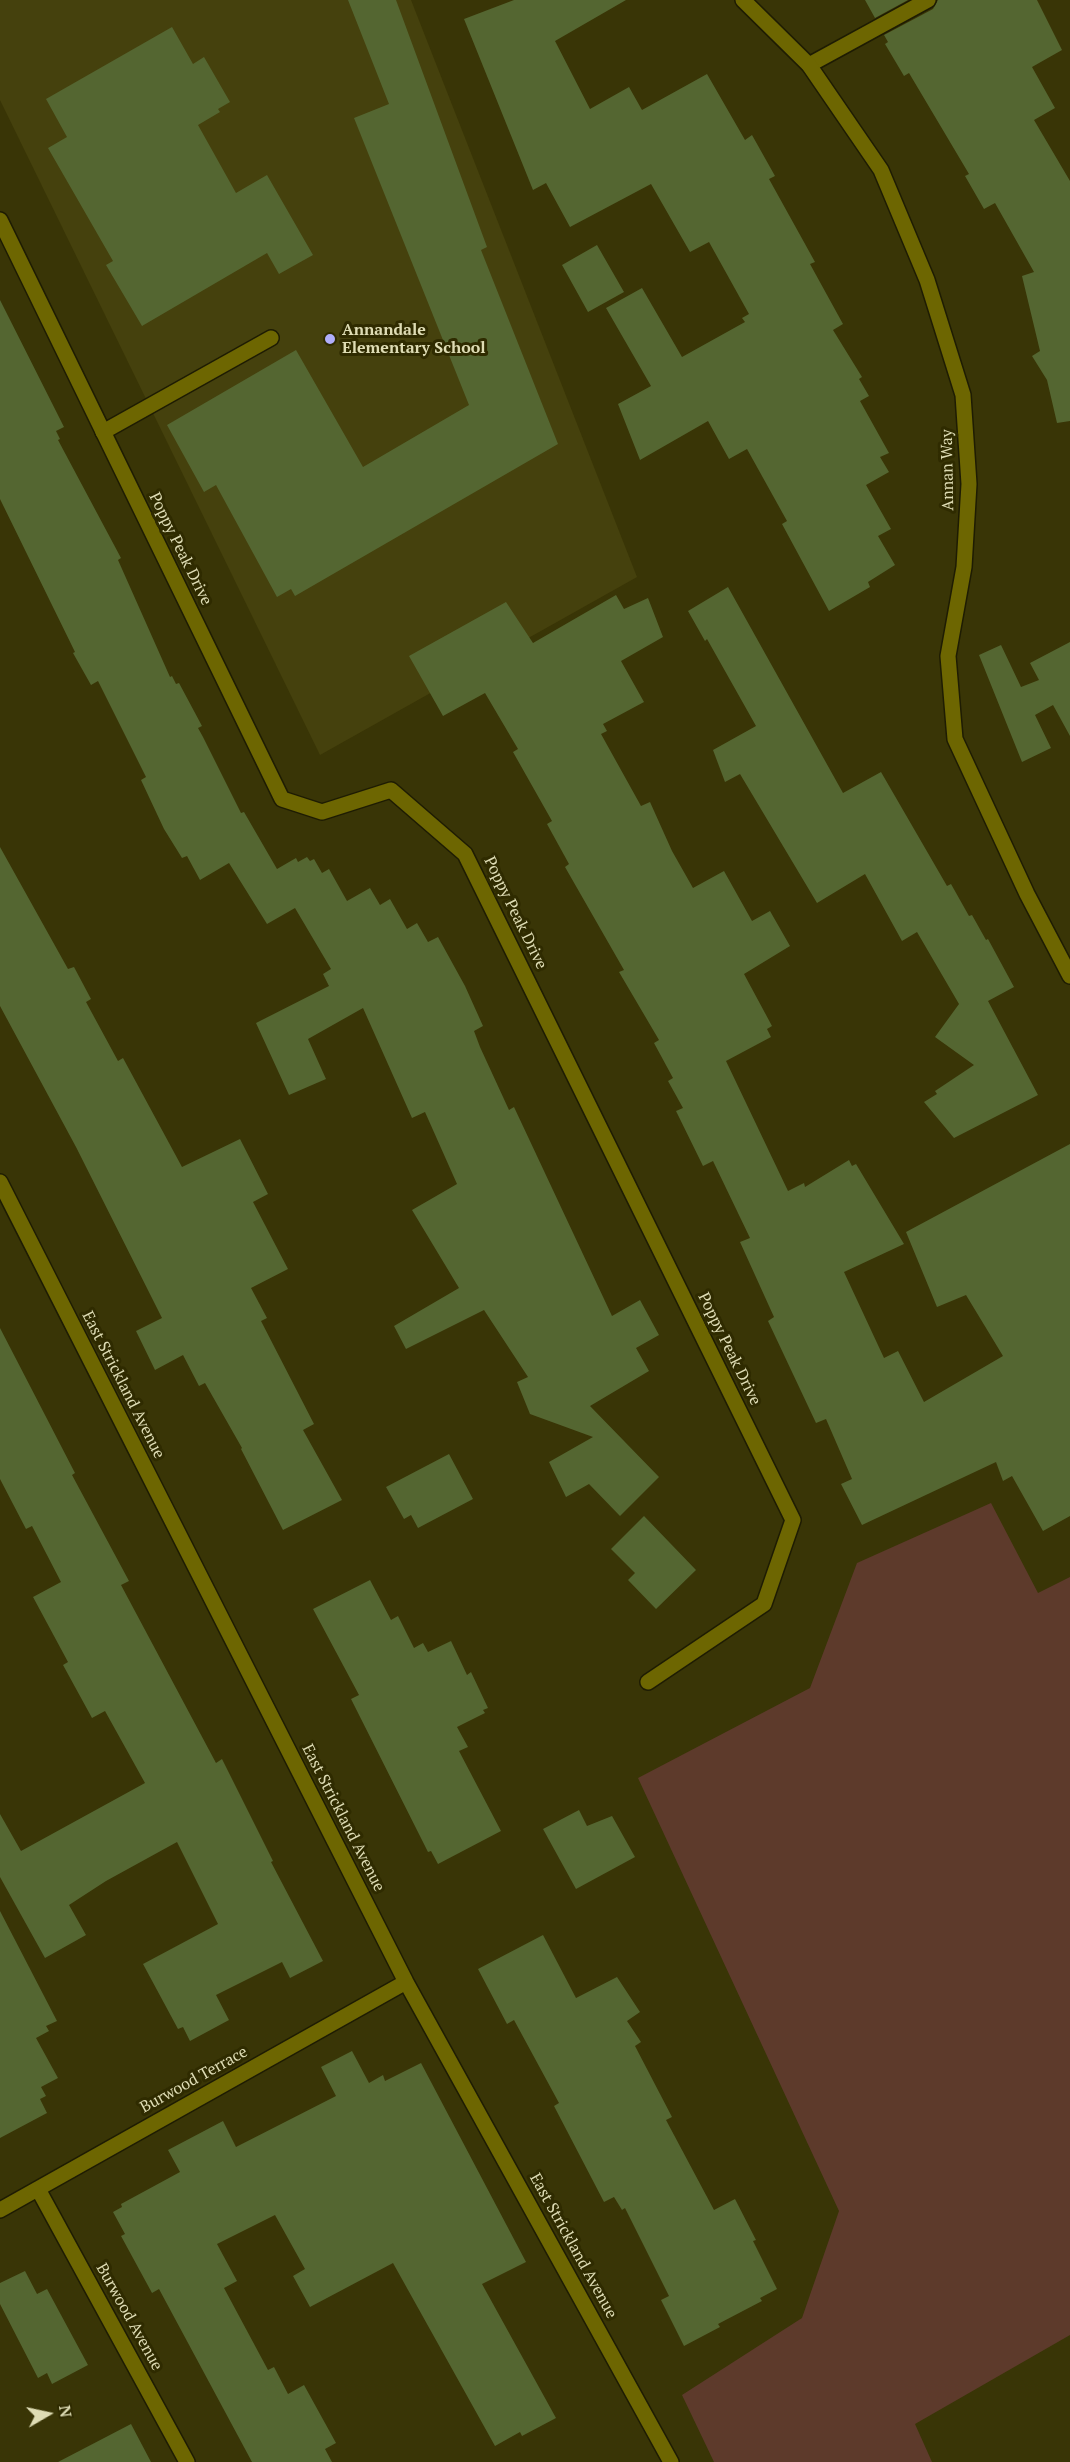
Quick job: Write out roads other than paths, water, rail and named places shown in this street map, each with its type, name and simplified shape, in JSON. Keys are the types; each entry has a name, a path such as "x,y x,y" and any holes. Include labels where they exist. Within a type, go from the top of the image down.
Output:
{"street":[{"name":"Annan Way","path":"743,0 809,65 881,170 927,280 963,395 969,484 964,567 948,656 955,739 1027,894 1070,976"},
{"path":"809,65 928,0"},
{"name":"Poppy Peak Drive","path":"0,220 282,799 322,812 391,790 465,854 793,1520 764,1604 648,1682"},
{"path":"103,432 271,338"},
{"name":"East Strickland Avenue","path":"0,1182 406,1982 671,2462"},
{"name":"Burwood Terrace","path":"0,2210 406,1982"},
{"name":"Burwood Avenue","path":"38,2189 187,2462"}],"place":[{"name":"Annandale Elementary School","path":"330,339"}]}
